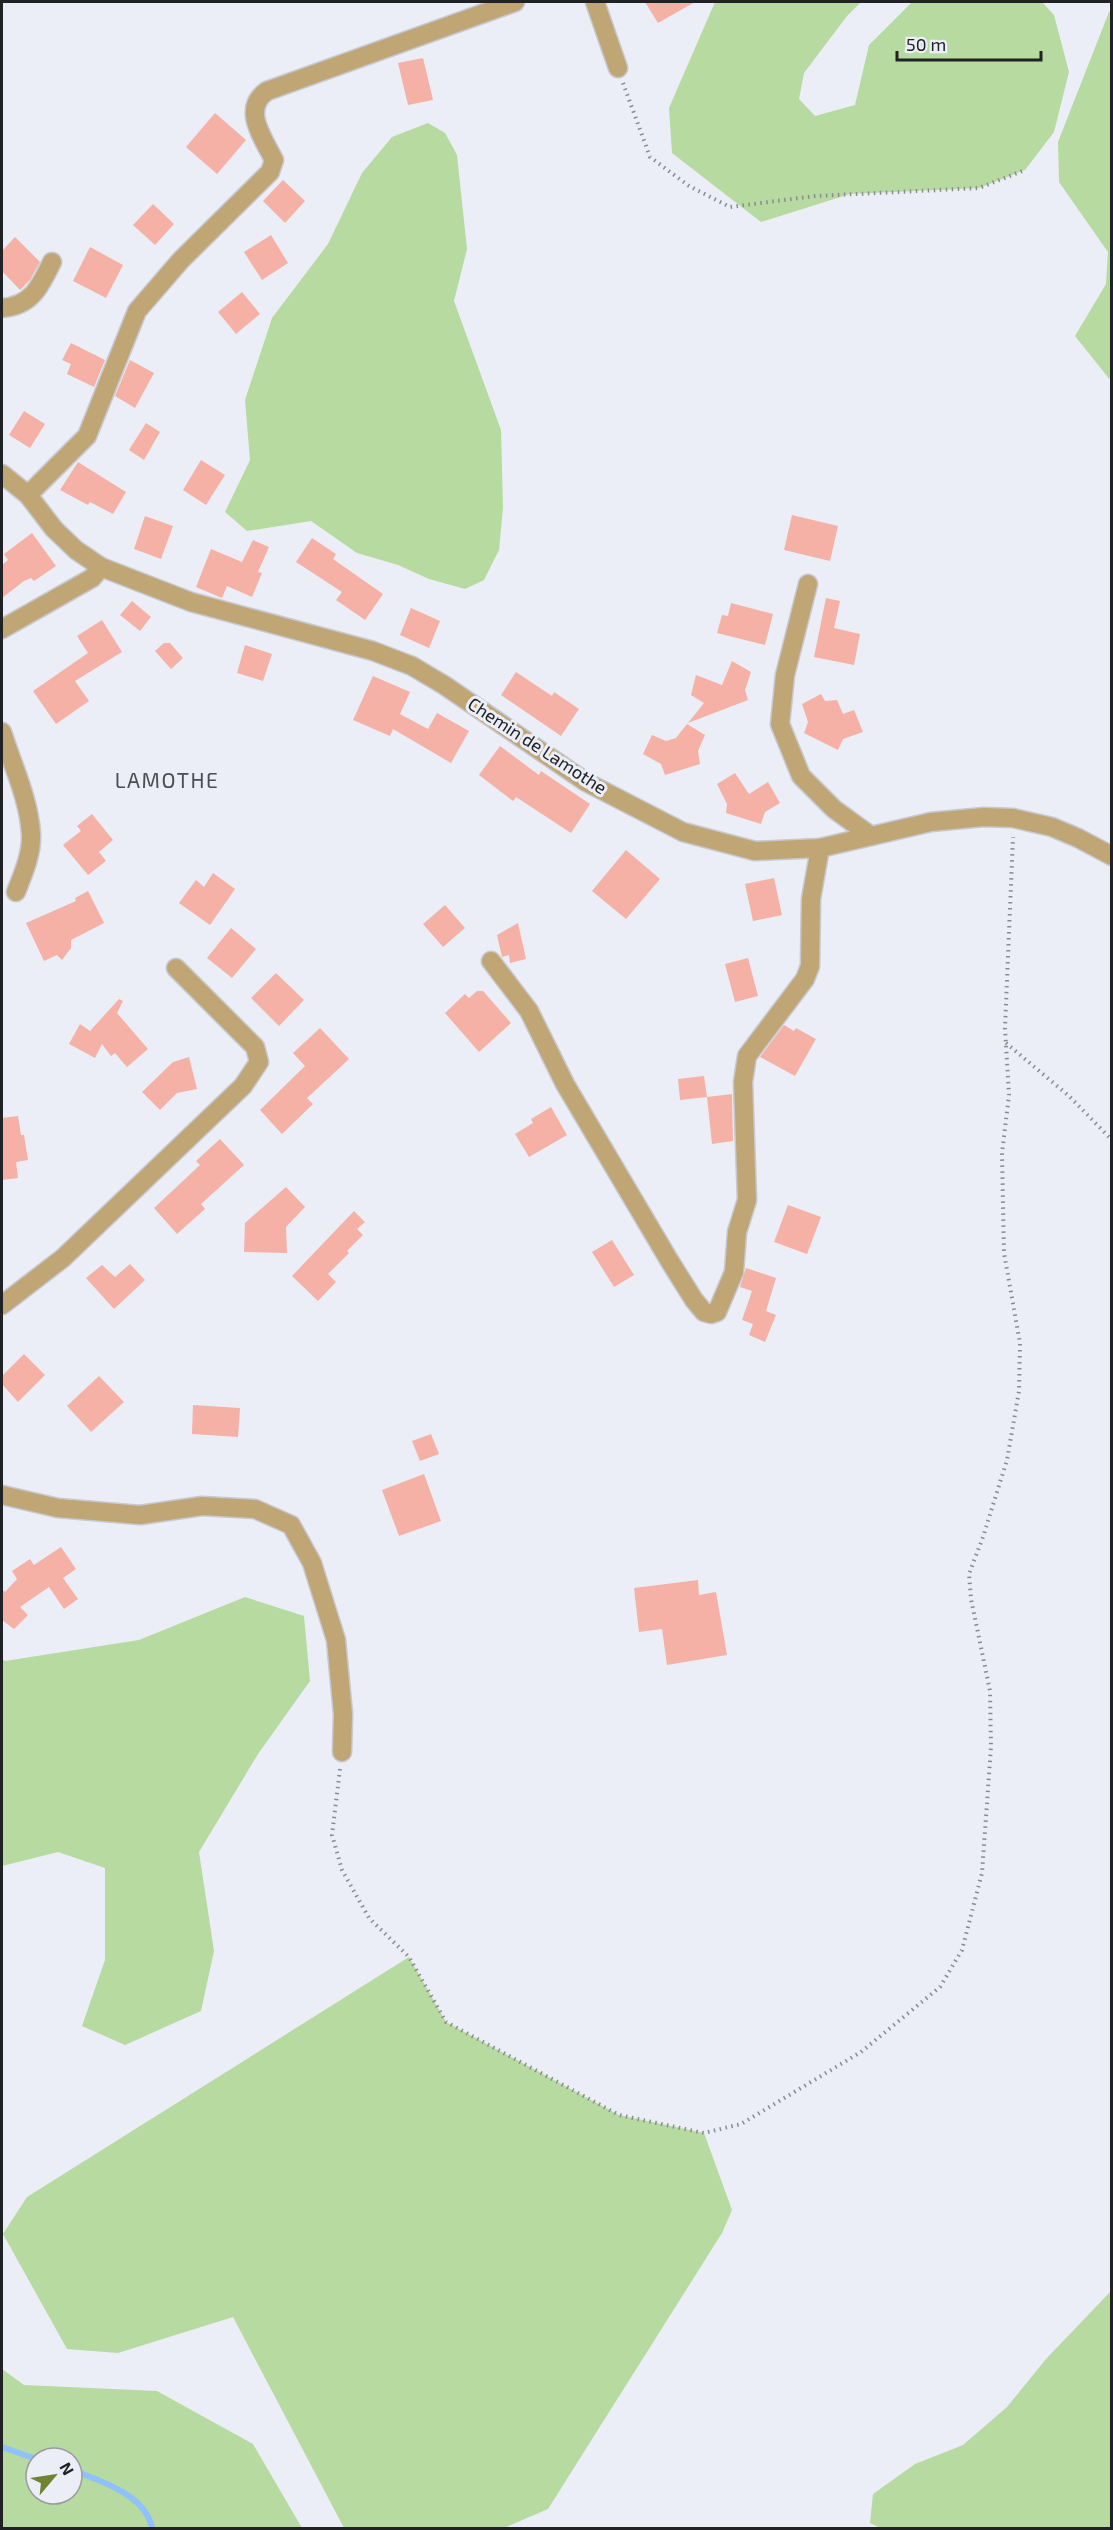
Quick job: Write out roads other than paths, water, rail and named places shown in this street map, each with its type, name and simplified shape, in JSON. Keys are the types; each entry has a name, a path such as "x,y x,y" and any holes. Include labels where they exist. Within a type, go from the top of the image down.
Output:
{"street":[{"path":"28,495 87,436 137,311 180,260 270,172 274,160 253,116 254,106 259,96 267,91 514,2"},
{"path":"595,2 618,68"},
{"path":"2,308 18,307 32,296 43,282 52,262"},
{"name":"Chemin de Lamothe","path":"2,474 28,495 54,529 76,550 101,567 191,603 374,651 412,666 444,685 586,782 683,832 755,851 820,848 931,822 984,817 1014,818 1052,827 1112,856"},
{"path":"2,629 92,578 101,567"},
{"path":"808,584 785,675 780,724 801,776 834,809 871,836"},
{"path":"2,732 26,807 31,835 28,861 16,892"},
{"path":"491,961 529,1011 570,1093 694,1300 704,1312 711,1314 717,1312 734,1272 737,1232 747,1200 743,1082 747,1056 805,979 810,966 811,899 820,848"},
{"path":"2,1305 63,1258 243,1086 259,1062 255,1047 176,968"},
{"path":"2,1496 58,1508 140,1515 202,1506 255,1509 291,1525 312,1563 336,1640 343,1714 342,1752"}],"waterway":[{"path":"2,2447 24,2455"},
{"path":"84,2475 108,2484 132,2498 148,2516 152,2528"}],"district":[{"name":"LAMOTHE","path":"167,781"}]}
